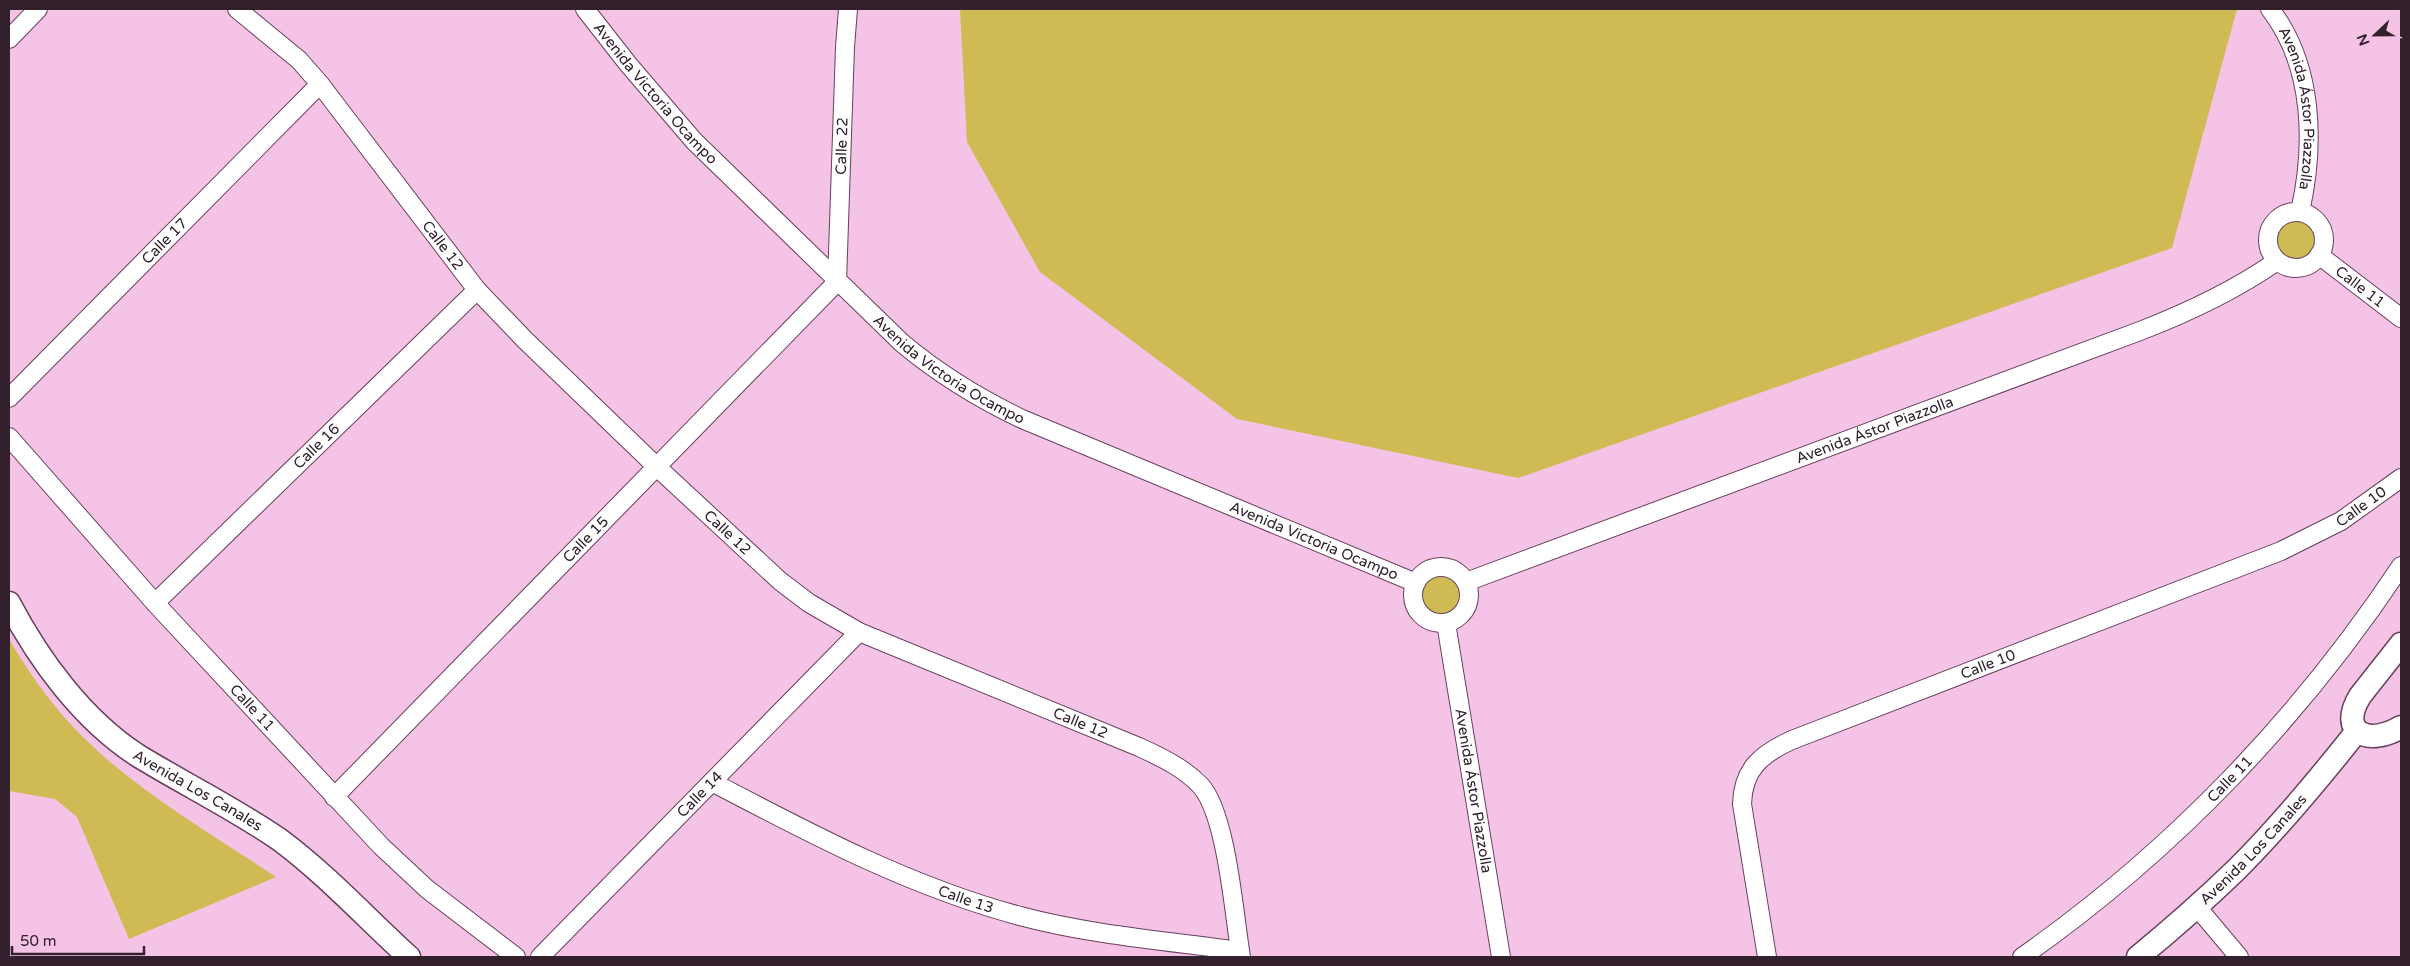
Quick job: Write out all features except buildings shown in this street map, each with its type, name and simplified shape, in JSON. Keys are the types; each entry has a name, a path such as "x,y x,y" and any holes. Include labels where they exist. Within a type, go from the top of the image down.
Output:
{"main road":[{"name":"Avenida Los Canales","path":"9,603 60,682 108,734 137,754 204,792 280,840 337,888 409,957"},
{"path":"2401,644 2355,704 2352,720 2357,731 2363,736 2372,738 2383,736 2401,727"},
{"name":"Avenida Los Canales","path":"2138,957 2197,907 2272,832 2357,731"}],"street":[{"path":"9,39 38,9"},
{"name":"Calle 12","path":"237,9 299,60 320,84 477,290 525,340 658,468 780,581 809,603 859,632 1139,747 1183,770 1201,787 1214,808 1221,831 1240,954"},
{"name":"Avenida Victoria Ocampo","path":"586,9 628,64 694,141 837,282 931,367 993,405 1416,583"},
{"name":"Calle 22","path":"837,282 848,9"},
{"name":"Avenida Ástor Piazzolla","path":"2270,9 2280,21 2293,48 2302,75 2307,103 2308,158 2306,185 2300,212"},
{"name":"Calle 17","path":"9,398 320,84"},
{"name":"Avenida Ástor Piazzolla","path":"1466,582 2140,331 2212,301 2246,282 2277,261 2268,244 2271,227 2283,215 2300,212 2308,215 2321,227 2324,237 2319,255"},
{"path":"2277,261 2295,268 2313,262 2319,255"},
{"name":"Calle 11","path":"2319,255 2401,318"},
{"name":"Calle 15","path":"334,797 658,468 837,282"},
{"name":"Calle 16","path":"155,603 477,290"},
{"name":"Calle 11","path":"9,437 155,603 381,846 427,889 516,957"},
{"name":"Calle 10","path":"1767,957 1742,804 1742,787 1760,758 1792,740 2281,551 2341,521 2401,478"},
{"name":"Calle 11","path":"2022,957 2087,910 2134,871 2223,787 2263,745 2326,670 2401,566"},
{"path":"1436,568 1453,570 1466,582 1469,590 1466,608 1462,615 1446,623 1429,621 1416,609 1413,591 1421,576 1436,568"},
{"name":"Avenida Ástor Piazzolla","path":"1446,623 1501,957"},
{"name":"Calle 14","path":"540,957 859,632"},
{"name":"Calle 13","path":"712,782 818,838 884,868 950,894 1020,916 1074,928 1240,954"},
{"path":"2197,907 2239,957"}],"shaded area":[{"path":"960,9 2237,9 2172,248 1518,478 1237,419 1040,272 967,142"},
{"path":"2295,220 2310,226 2316,241 2310,256 2295,262 2280,256 2274,241 2280,226"},
{"path":"1440,574 1454,580 1460,594 1454,608 1440,614 1426,608 1420,594 1426,580"},
{"path":"9,639 34,679 53,704 74,728 107,759 129,778 178,813 276,877 129,939 77,817 55,799 9,791"}]}
